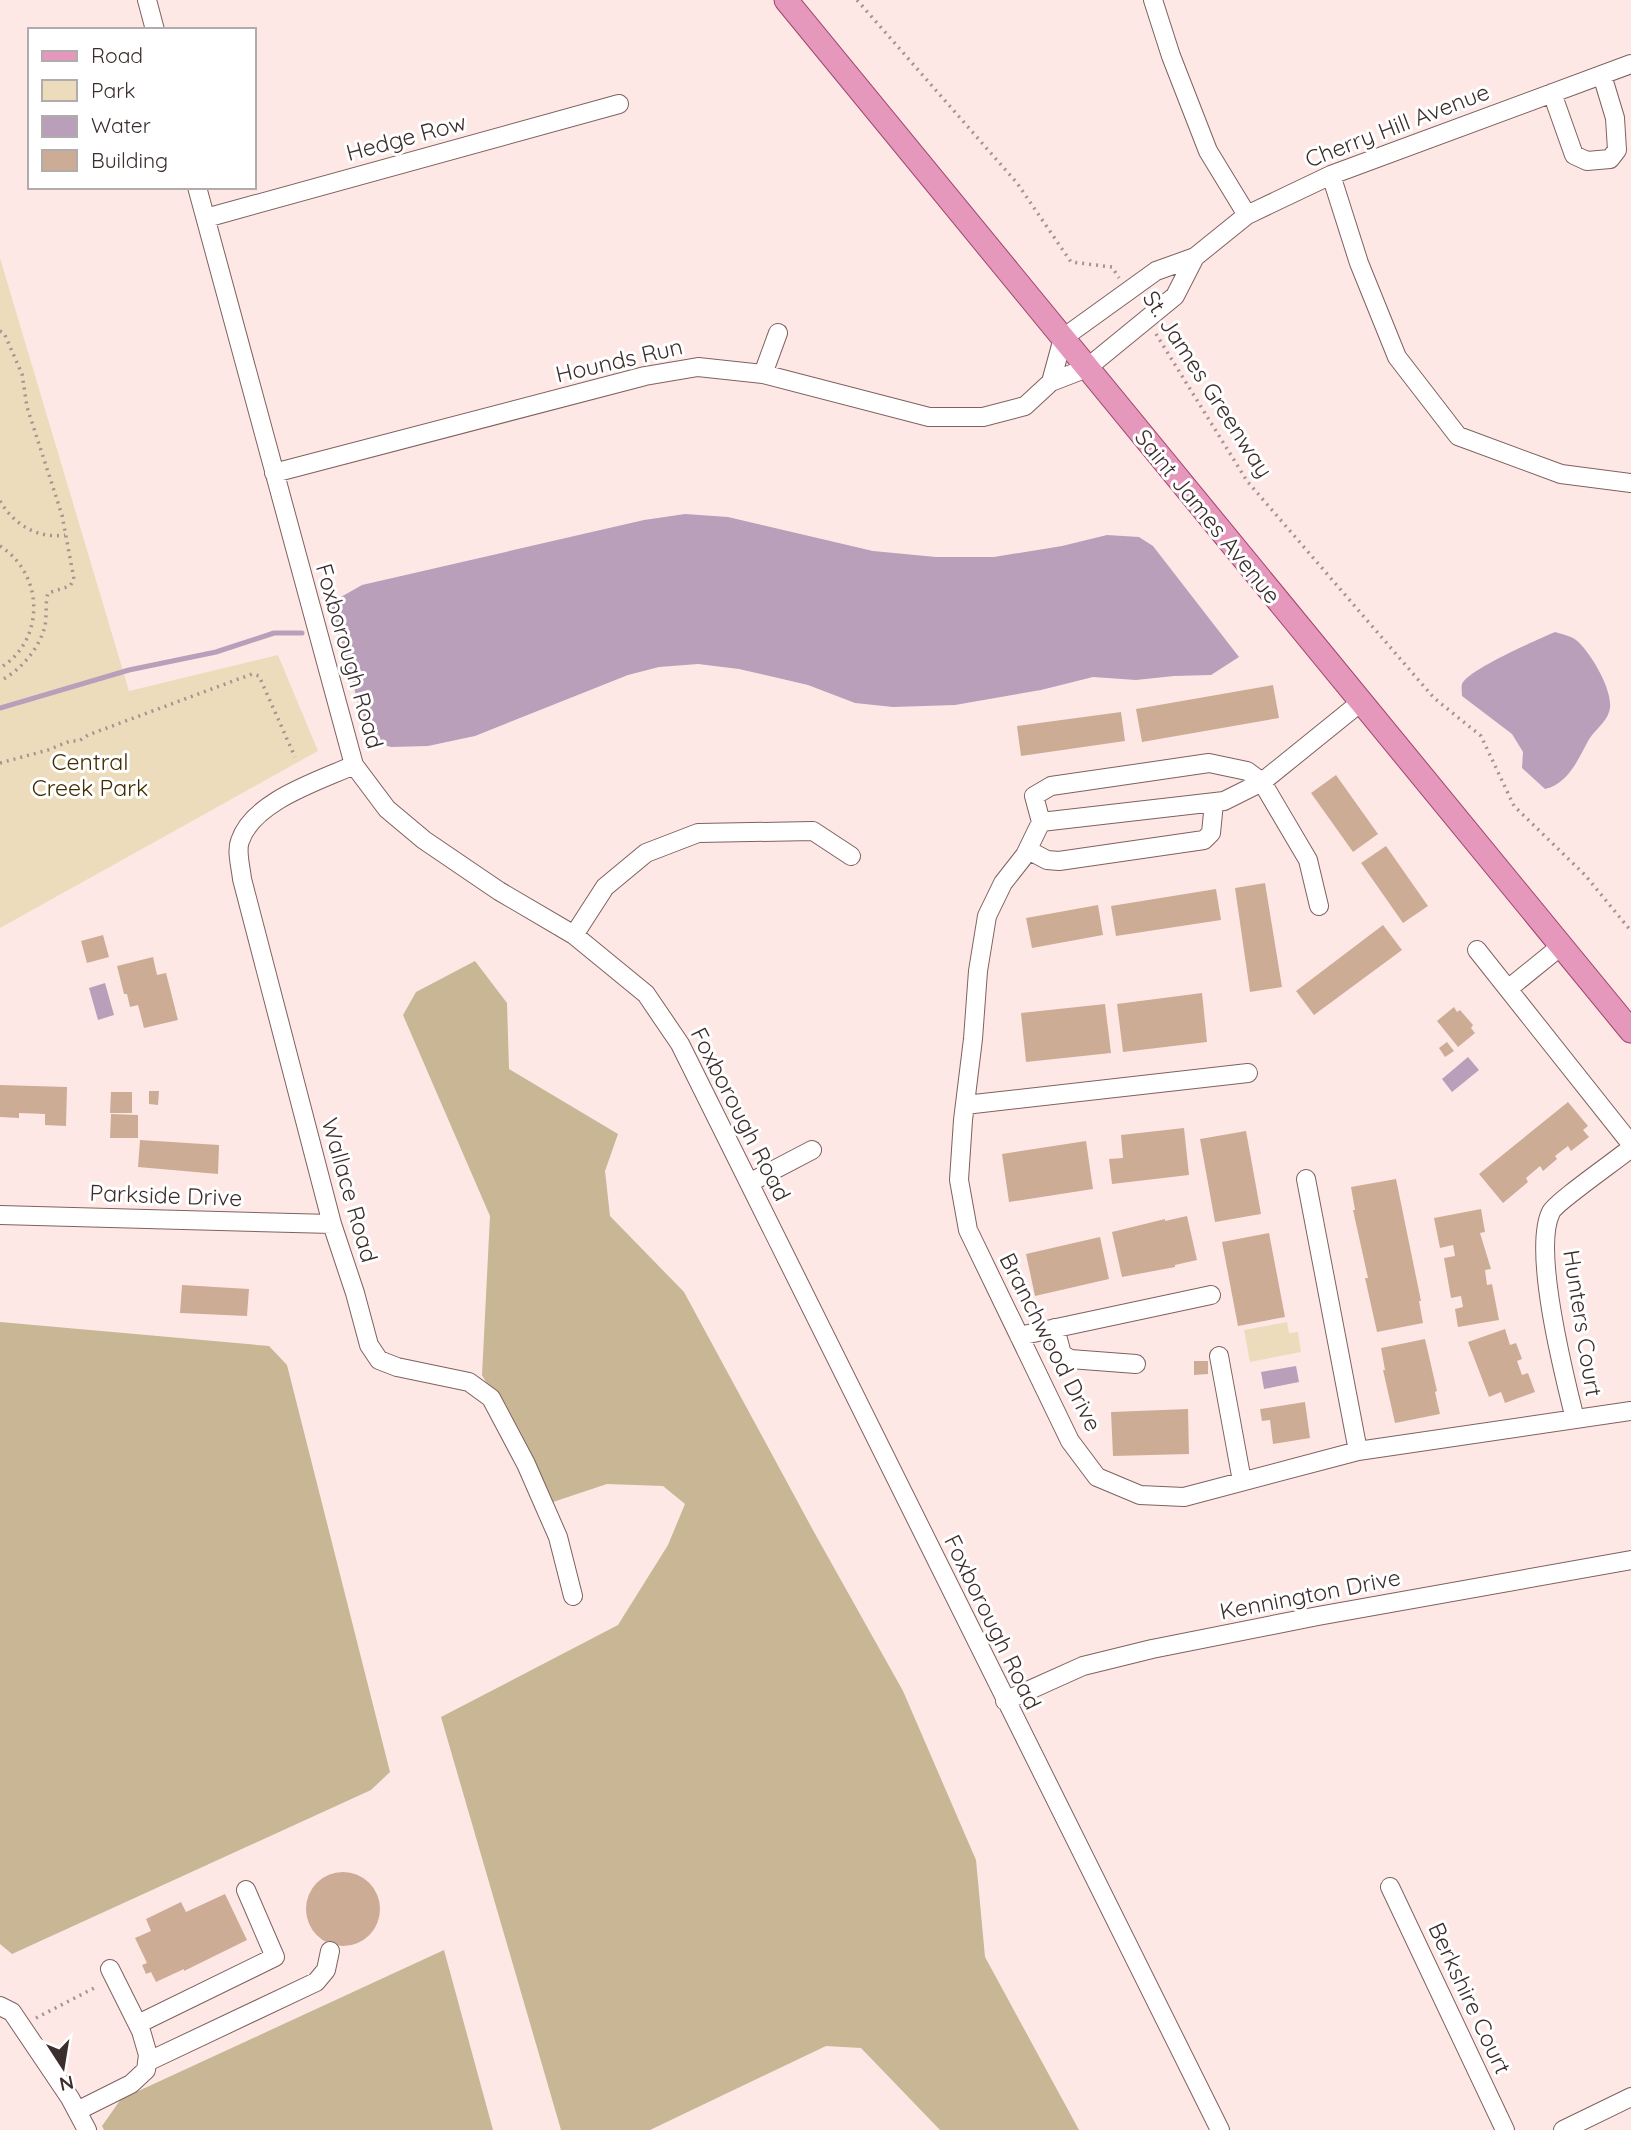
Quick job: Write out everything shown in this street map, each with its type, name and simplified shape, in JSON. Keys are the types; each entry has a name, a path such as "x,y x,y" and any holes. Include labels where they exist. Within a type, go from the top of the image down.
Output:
{"main road":[{"name":"Saint James Avenue","path":"786,0 1631,1031"}],"street":[{"path":"147,0 154,28"},
{"path":"1153,0 1171,56 1208,151 1247,215"},
{"name":"Cherry Hill Avenue","path":"1063,338 1156,271 1195,257 1247,215 1331,174 1631,64"},
{"path":"1552,93 1574,155 1587,161 1610,159 1618,150 1615,118 1602,75"},
{"name":"Hedge Row","path":"206,218 619,104"},
{"path":"1331,174 1359,263 1397,356 1458,436 1561,474 1631,483"},
{"name":"Foxborough Road","path":"198,189 354,765 387,809 424,840 499,891 573,935 646,993 680,1044 1220,2130"},
{"name":"Cherry Hill Avenue","path":"1087,369 1175,296 1195,257"},
{"path":"762,374 778,333"},
{"path":"1051,382 1063,338"},
{"name":"Hounds Run","path":"274,473 645,376 698,367 762,374 929,417 983,417 1025,406 1051,382 1087,369"},
{"path":"1319,906 1308,860 1262,782 1247,771 1209,763 1051,786 1034,796 1041,822 1224,802 1262,782 1361,702"},
{"name":"Wallace Road","path":"354,765 285,796 252,819 239,843 242,879 332,1224 369,1345 379,1360 397,1367 469,1382 491,1398 526,1465 558,1537 573,1596"},
{"path":"1028,850 1047,860 1059,861 1204,840 1211,833 1214,803"},
{"name":"Branchwood Drive","path":"1041,822 1028,850 1003,883 987,916 978,971 959,1180 968,1230 1070,1441 1097,1476 1140,1495 1184,1497 1358,1451 1631,1411"},
{"path":"573,935 605,887 646,853 698,833 813,831 851,856"},
{"path":"1508,989 1561,946"},
{"path":"1477,950 1631,1146"},
{"path":"965,1105 1248,1073"},
{"name":"Hunters Court","path":"1575,1419 1550,1302 1545,1231 1552,1209 1631,1146"},
{"path":"749,1184 812,1150"},
{"path":"1306,1179 1358,1451"},
{"name":"Parkside Drive","path":"0,1215 332,1224"},
{"path":"1019,1336 1211,1294"},
{"path":"1055,1328 1062,1354 1070,1359 1136,1364"},
{"path":"1219,1356 1242,1481"},
{"name":"Kennington Drive","path":"1005,1701 1083,1666 1152,1649 1318,1616 1631,1560"},
{"name":"Berkshire Court","path":"1390,1887 1505,2130"},
{"path":"138,2024 275,1957 246,1890"},
{"path":"147,2062 316,1982 326,1970 330,1951"},
{"path":"77,2111 131,2084 146,2070 148,2054 138,2024 112,1974"},
{"path":"0,2006 12,2012 87,2130"},
{"path":"1563,2130 1631,2097"}],"path":[{"name":"St. James Greenway","path":"857,0 1017,183 1071,262 1112,267 1128,291"},
{"name":"St. James Greenway","path":"1147,320 1247,481 1434,698 1481,736 1514,806 1585,875 1631,932"},
{"path":"0,331 4,333 19,363 27,407 62,515 73,584 48,593 44,627 39,641 19,668 0,681"},
{"path":"0,501 14,519 32,531 50,535 65,534"},
{"path":"0,546 15,557 27,575 32,586 35,607 27,640 14,658 0,668"},
{"path":"0,762 48,750 70,741 79,741 252,674 260,676 295,757"},
{"path":"21,2026 112,1974"}],"green space":[{"name":"Central Creek Park","path":"0,258 129,691 278,655 318,751 0,928"},
{"path":"1287,1322 1289,1333 1298,1332 1301,1352 1250,1362 1244,1330"}],"shaded area":[{"path":"475,961 507,1003 509,1069 618,1134 605,1171 610,1216 684,1292 903,1691 976,1860 985,1957 1079,2130 940,2130 861,2048 826,2046 650,2130 561,2130 441,1717 618,1625 668,1545 685,1504 663,1486 607,1484 553,1502 482,1375 490,1216 403,1015 416,992"},
{"path":"0,1322 269,1346 287,1365 390,1772 371,1790 12,1954 0,1944"},
{"path":"444,1950 493,2130 104,2130 102,2126 121,2099"}],"water":[{"path":"685,514 728,517 873,551 936,557 994,557 1062,546 1107,535 1139,537 1153,546 1239,657 1211,675 1136,680 1093,677 1041,690 955,705 893,707 855,703 808,685 739,669 698,664 659,667 628,675 475,736 428,746 391,747 381,744 360,711 331,615 332,602 362,585 644,520"},
{"path":"1555,632 1574,639 1588,653 1605,684 1610,704 1607,716 1589,739 1571,771 1559,782 1545,789 1522,768 1523,752 1512,734 1462,696 1462,684 1489,663"},
{"path":"105,983 114,1015 98,1020 89,988"},
{"path":"1468,1057 1479,1070 1452,1092 1442,1079"},
{"path":"1296,1366 1299,1382 1264,1389 1261,1372"}],"building":[{"path":"1273,685 1279,718 1142,742 1136,709"},
{"path":"1121,712 1125,741 1021,756 1017,726"},
{"path":"1336,775 1378,834 1353,852 1311,793"},
{"path":"1386,846 1428,906 1403,923 1361,863"},
{"path":"1265,883 1282,987 1250,992 1235,888"},
{"path":"1216,889 1221,920 1116,936 1111,906"},
{"path":"1098,905 1103,935 1032,948 1026,918"},
{"path":"1383,925 1402,950 1314,1015 1296,991"},
{"path":"103,935 109,957 87,963 81,941"},
{"path":"153,957 157,975 166,973 178,1020 144,1028 138,1005 130,1007 127,994 124,994 117,966"},
{"path":"1202,993 1207,1042 1123,1052 1117,1004"},
{"path":"1105,1004 1111,1053 1026,1062 1021,1013"},
{"path":"1454,1007 1473,1025 1471,1028 1475,1033 1458,1047 1437,1021"},
{"path":"1447,1042 1454,1051 1445,1057 1439,1048"},
{"path":"0,1085 67,1087 66,1126 45,1125 45,1114 19,1113 19,1118 0,1117"},
{"path":"149,1091 159,1091 158,1105 149,1104"},
{"path":"111,1092 132,1092 132,1113 110,1113"},
{"path":"1568,1102 1588,1126 1583,1130 1589,1137 1571,1151 1568,1146 1555,1156 1557,1159 1543,1171 1540,1166 1526,1178 1528,1182 1503,1203 1479,1174"},
{"path":"111,1114 138,1115 138,1138 110,1138"},
{"path":"1184,1128 1189,1175 1112,1184 1109,1159 1123,1158 1121,1135"},
{"path":"1246,1131 1261,1214 1215,1222 1200,1139"},
{"path":"140,1140 219,1145 218,1174 138,1167"},
{"path":"1086,1141 1093,1189 1009,1202 1002,1154"},
{"path":"1396,1179 1423,1323 1377,1332 1365,1278 1368,1278 1353,1210 1351,1187"},
{"path":"1481,1209 1485,1232 1480,1233 1491,1269 1485,1270 1487,1285 1492,1284 1499,1320 1458,1327 1455,1309 1463,1307 1461,1296 1451,1298 1444,1258 1455,1256 1453,1245 1440,1248 1434,1218"},
{"path":"1187,1216 1197,1260 1122,1277 1112,1232"},
{"path":"1269,1233 1285,1317 1238,1326 1222,1242"},
{"path":"1100,1237 1109,1279 1035,1296 1026,1254"},
{"path":"182,1285 249,1289 247,1316 180,1313"},
{"path":"1505,1329 1510,1345 1516,1343 1522,1359 1517,1361 1522,1375 1528,1373 1535,1392 1505,1403 1501,1392 1489,1397 1468,1342"},
{"path":"1425,1339 1440,1414 1395,1423 1381,1348"},
{"path":"1194,1361 1208,1361 1208,1374 1194,1375"},
{"path":"1305,1402 1310,1438 1273,1444 1270,1420 1262,1421 1260,1409"},
{"path":"1188,1409 1189,1454 1113,1456 1111,1412"},
{"path":"343,1872 357,1875 369,1883 377,1895 380,1909 377,1923 369,1935 357,1943 343,1946 329,1943 317,1935 309,1923 306,1909 309,1895 317,1883 329,1875"},
{"path":"225,1894 247,1940 156,1982 151,1972 146,1974 142,1965 147,1963 135,1938 151,1931 146,1919 181,1902 186,1912"}],"waterway":[{"path":"0,708 129,670 216,652 274,633 302,633"}]}
